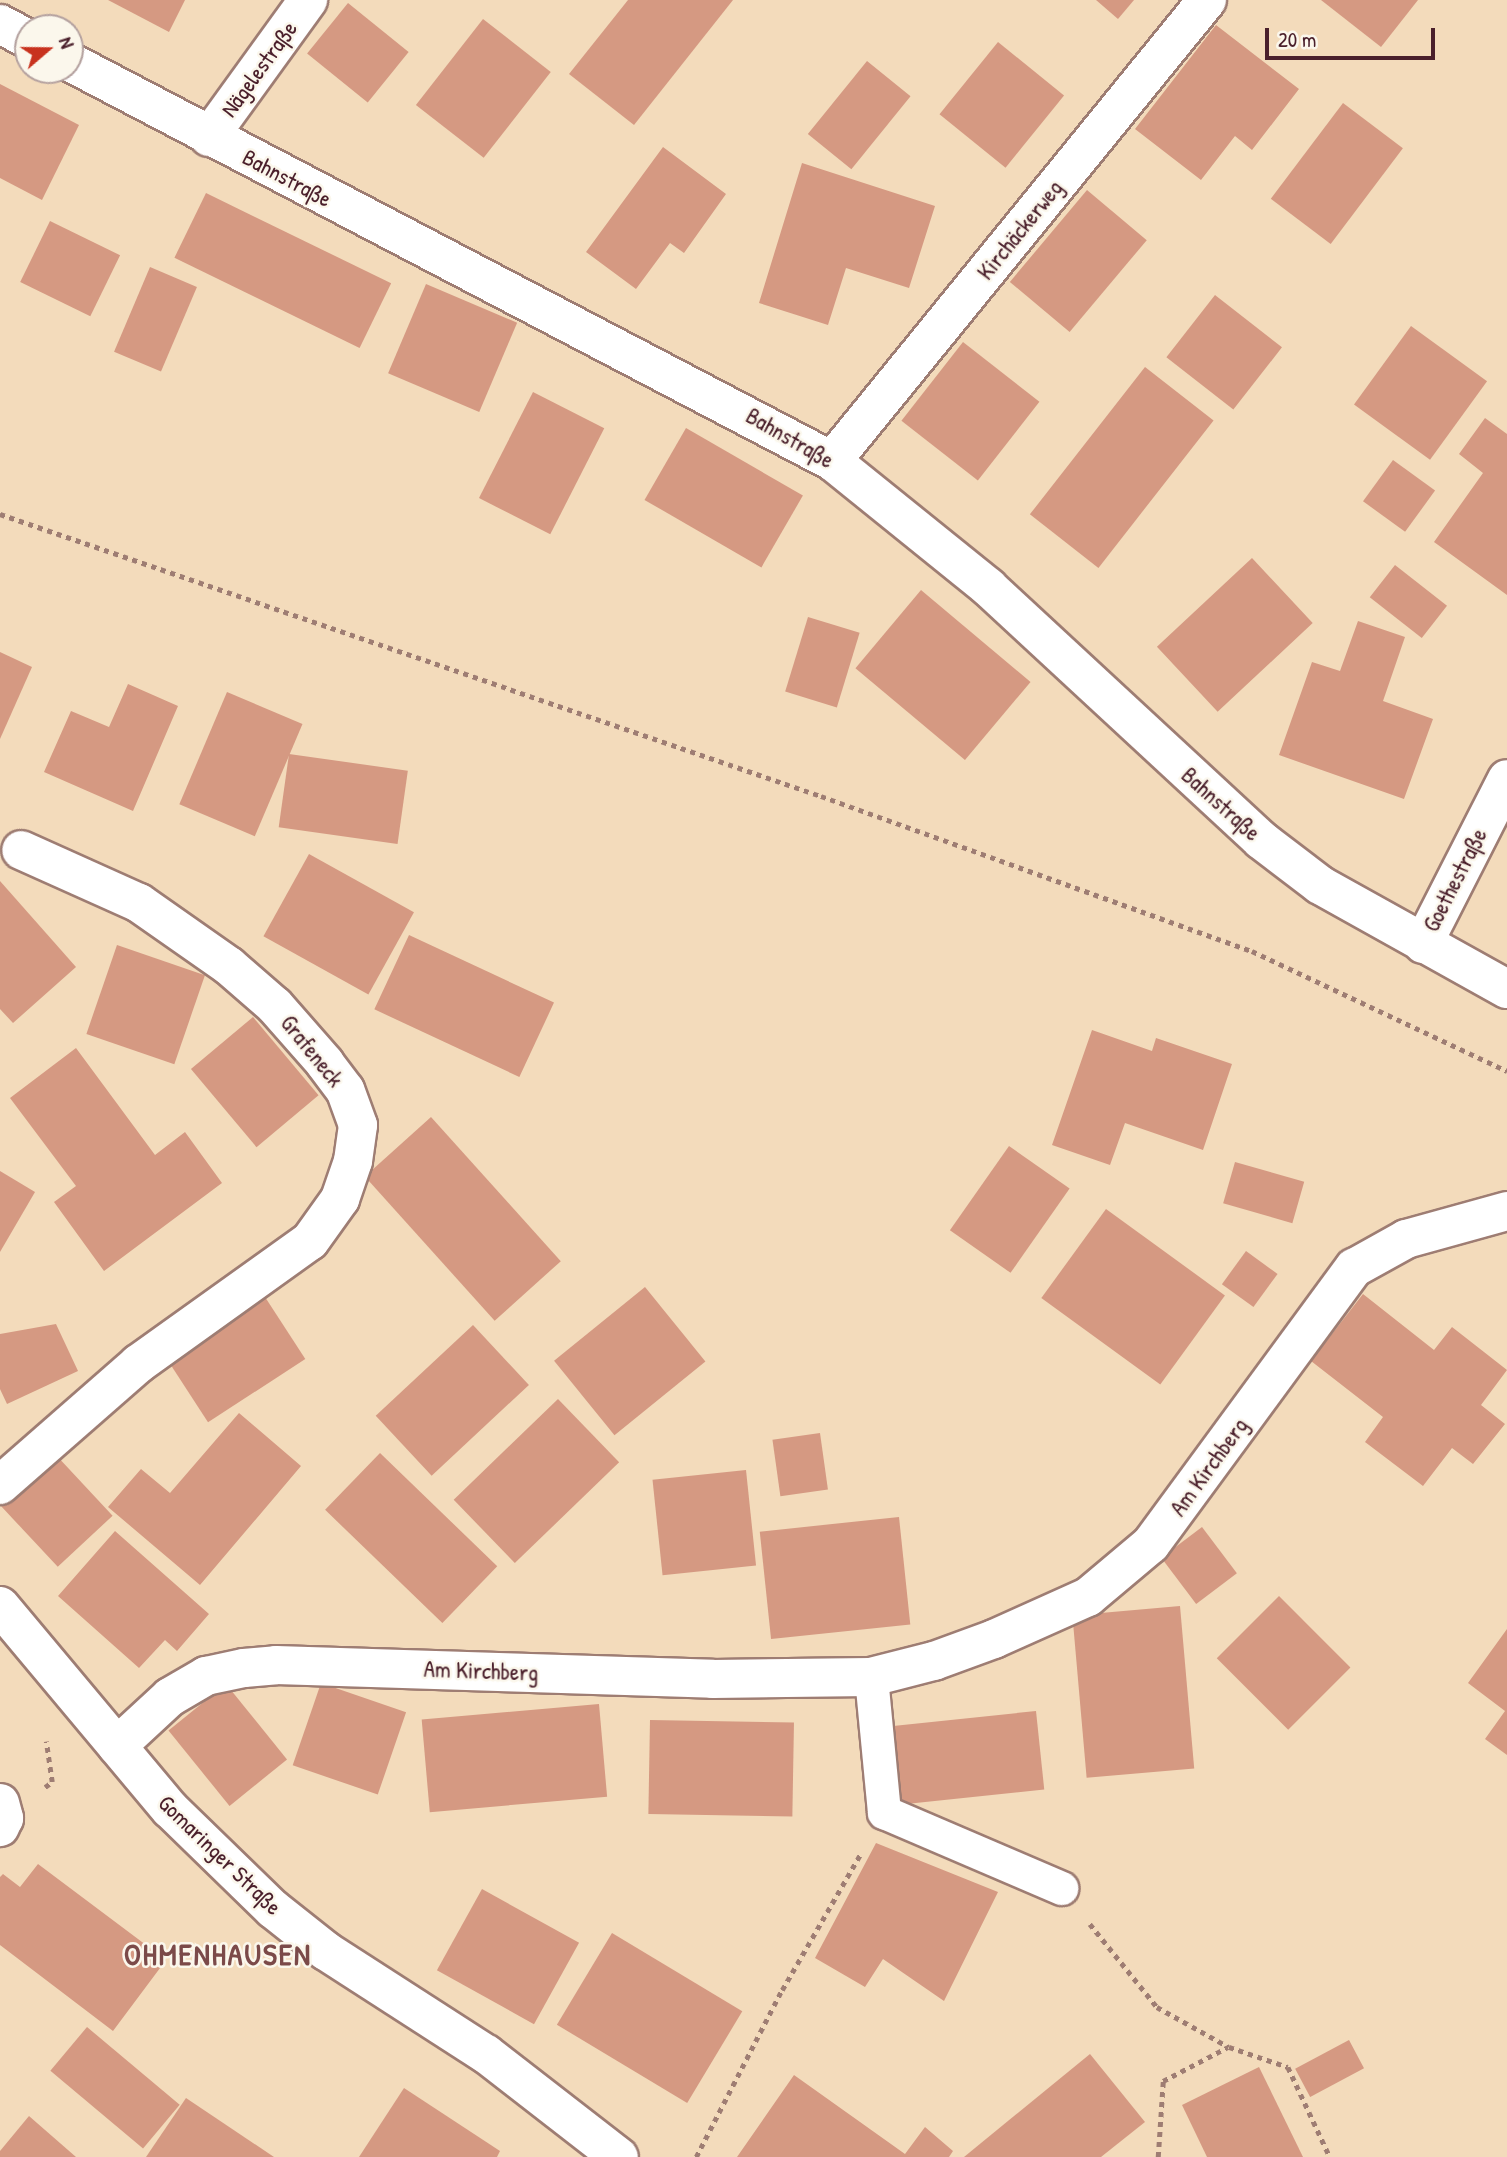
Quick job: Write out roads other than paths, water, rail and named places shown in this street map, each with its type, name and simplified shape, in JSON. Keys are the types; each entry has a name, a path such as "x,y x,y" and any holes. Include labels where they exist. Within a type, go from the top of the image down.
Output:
{"street":[{"name":"Nägelestraße","path":"209,137 308,0"},
{"name":"Kirchäckerweg","path":"832,461 1208,0"},
{"name":"Bahnstraße","path":"84,70 209,137 744,411 832,461 988,587 1261,840 1320,885 1507,989"},
{"name":"Goethestraße","path":"1423,944 1507,779"},
{"name":"Grafeneck","path":"0,1485 138,1364 310,1241 340,1199 358,1125 345,1090 325,1063 275,1006 229,966 139,903 21,850"},
{"name":"Am Kirchberg","path":"117,1746 170,1697 206,1676 276,1665 713,1679 870,1677 934,1661 1041,1621 1088,1597 1123,1572 1196,1488 1354,1268 1406,1239 1507,1211"},
{"name":"Gomaringer Straße","path":"0,1606 170,1809 273,1909 326,1951 486,2054 619,2157"}],"lane":[{"path":"870,1677 884,1812 1061,1888"}],"district":[{"name":"OHMENHAUSEN","path":"218,1954"}]}
